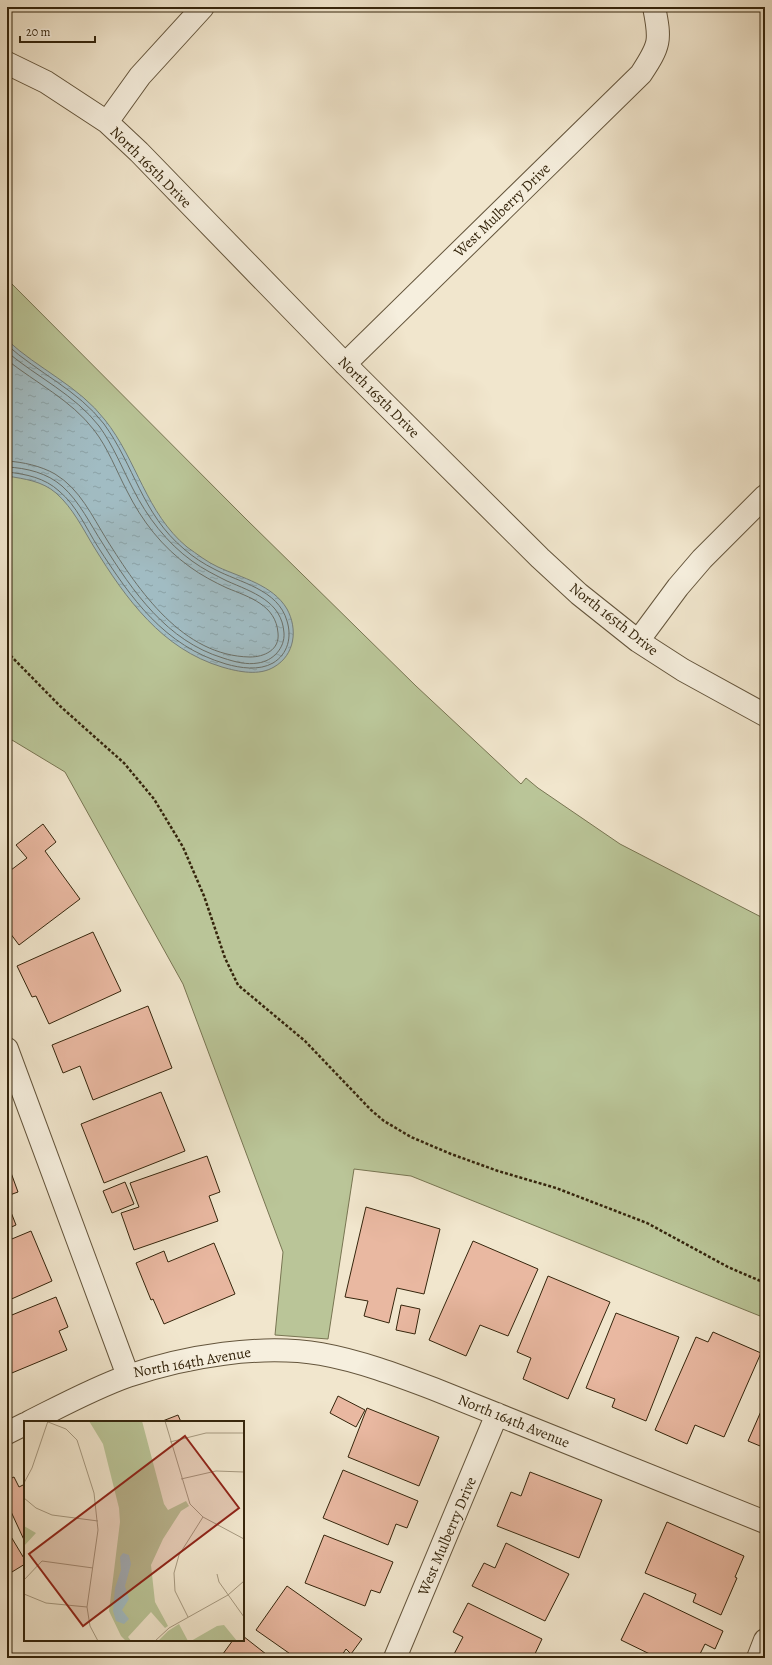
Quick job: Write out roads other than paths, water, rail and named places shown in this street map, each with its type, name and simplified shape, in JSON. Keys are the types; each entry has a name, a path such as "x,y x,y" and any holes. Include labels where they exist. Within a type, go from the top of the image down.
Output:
{"street":[{"path":"107,122 140,76 203,7"},
{"name":"West Mulberry Drive","path":"345,364 641,74 655,53 659,32 654,7"},
{"name":"North 165th Drive","path":"7,63 46,82 107,122 345,364 540,558 579,594 638,641 683,670 765,715"},
{"path":"638,641 678,587 702,559 765,496"},
{"name":"North 164th Avenue","path":"7,1049 128,1376 174,1364 250,1350 321,1354 393,1374 497,1414 765,1522"},
{"path":"31,1421 128,1376"},
{"name":"West Mulberry Drive","path":"395,1658 497,1414"},
{"path":"7,1433 24,1424"},
{"path":"758,1658 765,1640"}],"water":[{"path":"7,340 32,360 71,387 95,408 105,420 126,452 151,502 161,518 187,547 214,565 265,588 281,601 287,609 293,625 293,633 290,649 281,662 262,672 242,672 222,667 201,659 181,648 148,620 133,603 106,566 73,512 56,493 39,483 7,476"}]}
